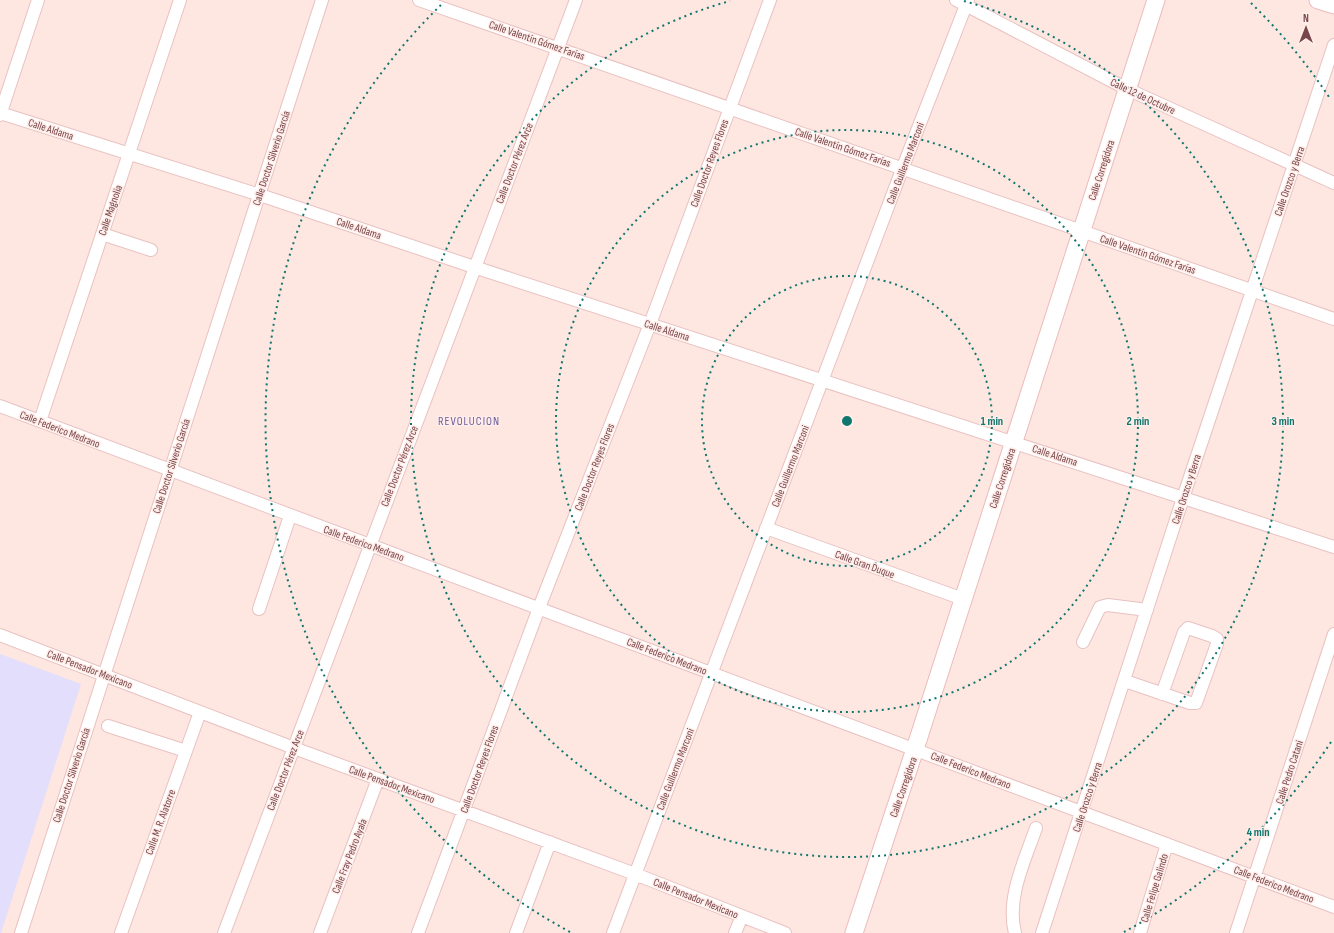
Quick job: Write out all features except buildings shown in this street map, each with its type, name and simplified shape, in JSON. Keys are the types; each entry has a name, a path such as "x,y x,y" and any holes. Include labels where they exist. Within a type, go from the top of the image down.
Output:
{"street":[{"path":"0,113 38,0"},
{"name":"Calle Magnolia","path":"40,421 180,0"},
{"name":"Calle Doctor Silverio García","path":"21,933 322,0"},
{"name":"Calle Valentín Gómez Farías","path":"419,0 903,167 1334,319"},
{"name":"Calle Doctor Pérez Arce","path":"224,933 576,0"},
{"name":"Calle Doctor Reyes Flores","path":"418,933 539,608 650,324 770,0"},
{"name":"Calle Corregidora","path":"854,933 915,749 1156,0"},
{"path":"1318,0 1334,5"},
{"name":"Calle 12 de Octubre","path":"964,2 1127,89 1334,183"},
{"name":"Calle Guillermo Marconi","path":"614,933 964,2"},
{"name":"Calle Orozco y Berra","path":"1042,933 1083,812 1183,498 1334,45"},
{"name":"Calle Aldama","path":"0,113 129,155 260,195 474,267 1334,547"},
{"path":"102,234 151,250"},
{"name":"Calle Federico Medrano","path":"0,406 1334,907"},
{"path":"259,609 290,516"},
{"name":"Calle Gran Duque","path":"766,528 963,599"},
{"path":"1083,642 1100,607 1108,605 1147,610"},
{"path":"1125,681 1162,694 1190,703 1196,703 1217,644 1217,639 1188,628 1184,632 1162,694"},
{"name":"Calle Pedro Catani","path":"1236,933 1334,634"},
{"name":"Calle Pensador Mexicano","path":"0,635 294,748 635,874 785,933"},
{"name":"Calle M. R. Alatorre","path":"121,933 200,712"},
{"path":"108,726 186,751"},
{"name":"Calle Fray Pedro Ayala","path":"320,933 378,779"},
{"path":"1015,933 1013,907 1014,895 1036,828"},
{"path":"516,933 550,842"},
{"name":"Calle Felipe Galindo","path":"1140,933 1167,844"},
{"path":"735,933 742,916"}],"shaded area":[{"path":"0,654 81,684 1,933 0,933"}],"district":[{"name":"REVOLUCION","path":"469,421"}]}
